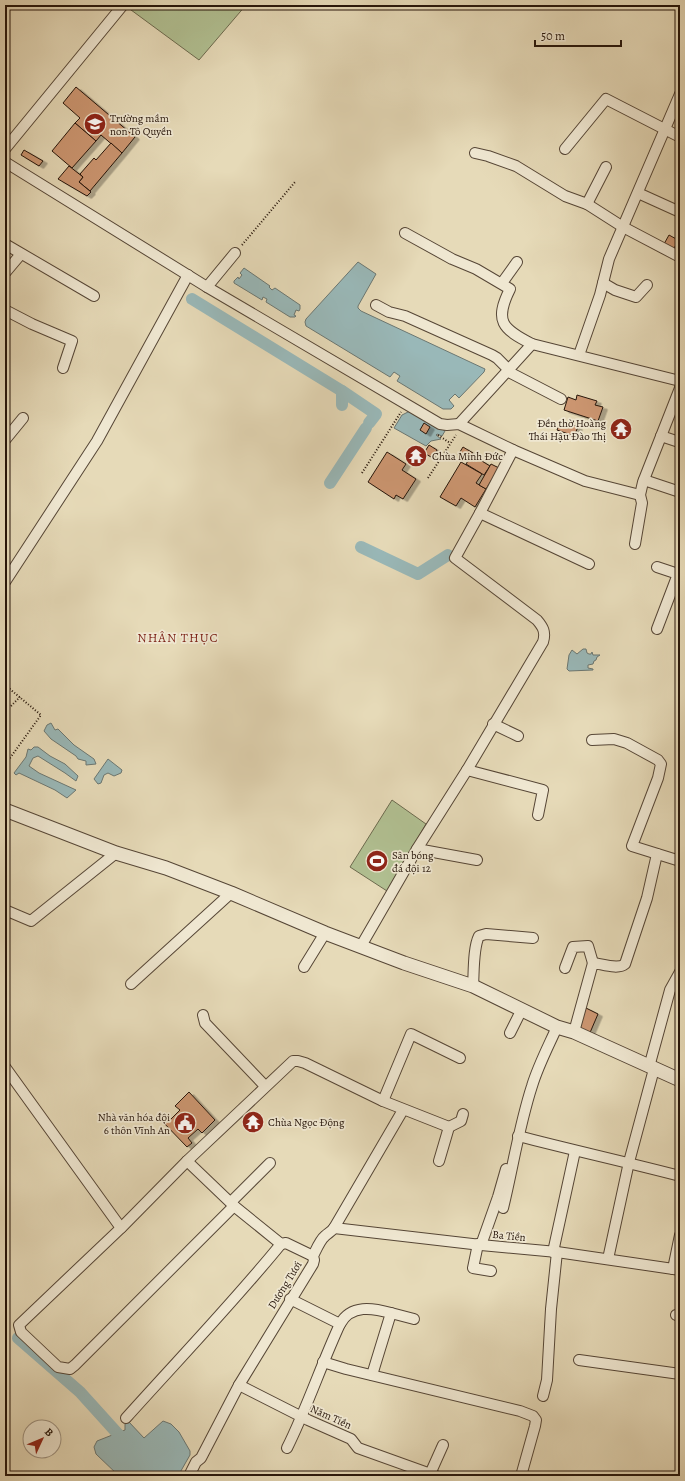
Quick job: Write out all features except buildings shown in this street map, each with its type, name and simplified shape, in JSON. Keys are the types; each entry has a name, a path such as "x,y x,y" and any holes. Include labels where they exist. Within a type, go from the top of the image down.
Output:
{"street":[{"path":"5,149 123,5"},
{"path":"578,355 600,296 609,259 680,94"},
{"path":"566,150 606,98 680,137"},
{"path":"475,153 516,166 565,196 586,204 622,227 680,257"},
{"path":"5,162 207,287 440,424 459,424 513,450 585,481 640,495"},
{"path":"586,204 606,167"},
{"path":"638,193 680,212"},
{"path":"405,234 502,283 510,289 504,301 501,315 503,323 509,331 516,336 532,344 680,381"},
{"path":"5,244 94,296"},
{"path":"207,287 235,253"},
{"path":"5,273 21,254"},
{"path":"502,283 517,262"},
{"path":"5,582 97,441 188,275"},
{"path":"603,283 615,290 636,297 647,284"},
{"path":"376,305 389,312 405,316 492,355 508,370 561,399"},
{"path":"5,310 32,324 72,341 63,368"},
{"path":"459,424 532,344"},
{"path":"635,544 642,503 640,495 644,480 680,388"},
{"path":"5,440 24,418"},
{"path":"661,436 679,442"},
{"path":"361,946 417,849 467,770 543,642 544,632 542,626 537,620 455,558 513,450"},
{"path":"644,480 680,492"},
{"path":"480,513 589,564"},
{"path":"657,567 679,574 657,629"},
{"path":"493,724 518,736"},
{"path":"592,740 614,739 627,743 658,760 661,764 658,778 632,846 680,861"},
{"path":"467,770 496,783 543,790 538,815"},
{"path":"5,810 116,853 166,868 231,893 325,933 404,963 473,986 557,1027 574,1032 680,1080"},
{"path":"417,849 477,860"},
{"path":"5,910 32,921 116,853"},
{"path":"593,963 617,968 625,964 647,898 657,854"},
{"path":"131,984 231,893"},
{"path":"304,967 325,933"},
{"path":"473,986 474,963 477,940 479,936 486,934 533,938"},
{"path":"565,968 573,947 588,946 593,963 574,1032"},
{"path":"608,1259 629,1162 670,990 680,972"},
{"path":"510,1033 522,1009"},
{"path":"203,1015 205,1023 265,1086"},
{"path":"503,1208 517,1148 518,1136 537,1072 557,1027"},
{"path":"383,1101 411,1034 460,1058"},
{"path":"270,1163 232,1204 70,1369 64,1369 58,1366 21,1332 19,1325 121,1228 187,1160 290,1063 298,1061 403,1110 449,1127"},
{"path":"5,1067 121,1228"},
{"name":"Dương Tươi","path":"190,1476 196,1462 201,1458 239,1385 290,1299 313,1264 313,1256 325,1236 334,1228 403,1110"},
{"path":"439,1160 449,1127 461,1121 463,1114"},
{"path":"518,1136 575,1151 629,1162 680,1176"},
{"path":"543,1396 547,1380 550,1309 555,1252 575,1151"},
{"path":"491,1271 473,1268 498,1197 509,1158"},
{"path":"187,1160 232,1204 281,1244 286,1243 313,1256"},
{"name":"Ba Tiền","path":"334,1228 555,1252 676,1270"},
{"path":"676,1270 680,1235"},
{"path":"126,1418 236,1298 281,1244"},
{"path":"290,1299 340,1324"},
{"path":"286,1448 302,1417 323,1362 340,1324 347,1314 359,1310 375,1309 414,1320"},
{"path":"372,1375 391,1313"},
{"path":"578,1360 680,1374"},
{"path":"323,1362 346,1369 520,1411 533,1416 536,1420 535,1426 520,1476"},
{"name":"Năm Tiền","path":"239,1385 302,1417 351,1439 358,1448 433,1475"},
{"path":"433,1475 443,1445"}],"path":[{"path":"235,253 295,182"},
{"path":"362,473 406,404"},
{"path":"428,478 457,433 459,424"},
{"path":"436,434 450,443"},
{"path":"5,685 41,715 5,765"},
{"path":"11,706 20,697"}],"green space":[{"path":"129,5 246,5 199,60 127,7"},
{"path":"392,800 426,824 387,891 350,867"}],"water":[{"path":"358,262 376,274 358,306 361,311 485,369 484,372 459,398 455,394 449,400 454,406 451,409 443,409 397,381 400,376 394,372 390,377 306,326 306,319"},
{"path":"244,268 270,286 269,287 272,290 275,288 300,305 299,311 296,310 294,315 296,316 290,317 266,302 267,299 263,297 262,300 234,283 238,277 239,279 242,275 240,273"},
{"path":"410,411 414,411 445,431 442,436 436,435 441,439 431,441 426,446 394,428 402,415"},
{"path":"583,649 586,649 587,653 589,654 592,652 593,655 600,655 593,664 588,665 588,668 593,670 569,671 567,669 569,655 572,650 577,654"},
{"path":"51,723 55,730 58,729 74,745 94,759 96,764 86,765 86,761 78,759 76,756 51,739 44,731 47,725"},
{"path":"34,747 38,747 50,756 65,764 78,776 76,781 38,756 33,758 29,766 39,773 76,790 67,798 55,790 19,773 16,775 14,773 26,757 28,749 31,750"},
{"path":"108,759 122,770 121,773 114,776 108,773 104,775 101,783 98,784 94,779"},
{"path":"163,1421 171,1424 179,1432 190,1451 190,1455 178,1476 119,1476 96,1454 94,1447 97,1441 125,1430 125,1424 129,1422 144,1438"}],"waterway":[{"path":"192,299 342,391 342,405"},
{"path":"342,391 376,414 369,423"},
{"path":"330,483 366,428"},
{"path":"361,547 418,574 448,555"},
{"path":"18,1338 80,1392 127,1444"}],"place":[{"name":"Trường mầm non Tô Quyền","path":"95,124"},
{"name":"Đền thờ Hoàng Thái Hậu Đào Thị","path":"621,429"},
{"name":"Chùa Minh Đức","path":"416,456"},
{"name":"Sân bóng đá đội 12","path":"377,861"},
{"name":"Chùa Ngọc Động","path":"253,1122"},
{"name":"Nhà văn hóa đội 6 thôn Vĩnh An","path":"185,1123"}],"district":[{"name":"NHÂN THỤC","path":"178,637"}]}
